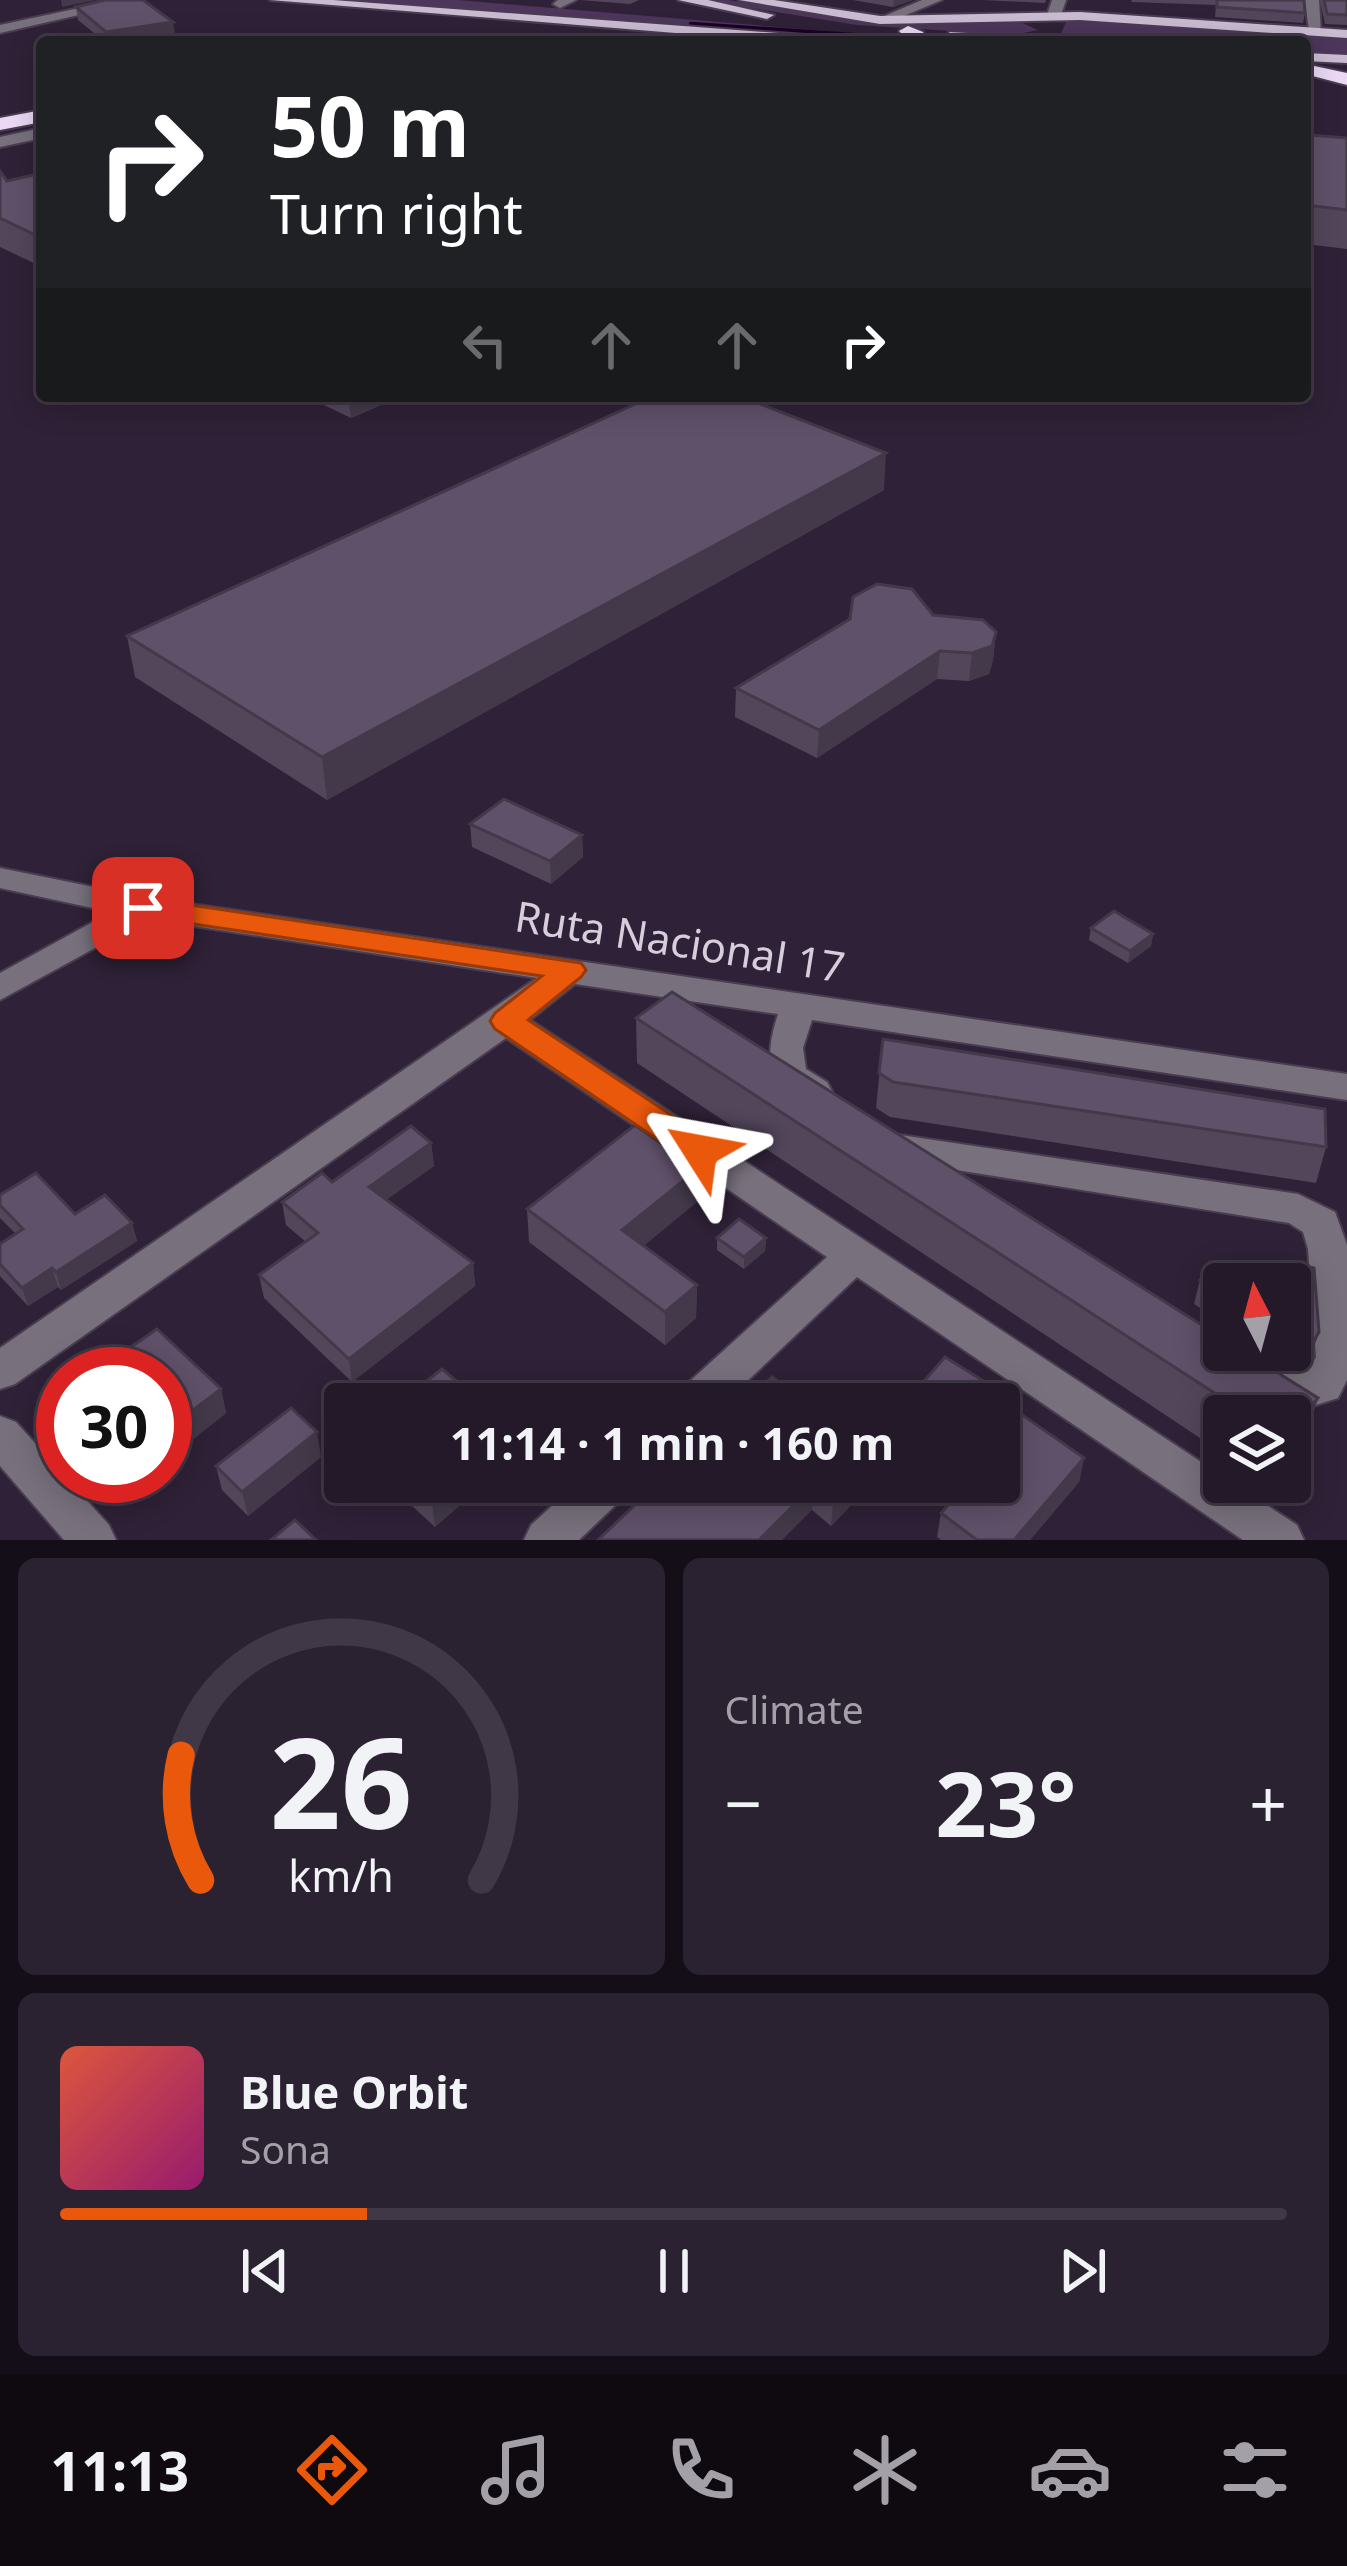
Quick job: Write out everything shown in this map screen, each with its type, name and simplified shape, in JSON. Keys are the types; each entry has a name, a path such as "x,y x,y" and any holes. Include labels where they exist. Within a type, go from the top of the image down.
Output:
{"highway":[{"path":"1311,71 1347,82"},
{"path":"1311,82 1347,82"},
{"path":"0,124 36,117"}],"main road":[{"path":"278,0 767,36"},
{"path":"505,0 791,22 1347,34"},
{"path":"685,0 791,22"},
{"path":"746,0 916,25 1005,16 1048,25"},
{"path":"598,23 617,36"},
{"path":"1311,57 1347,59"}],"street":[{"path":"0,29 137,0"},
{"path":"916,25 935,0"},
{"path":"1312,0 1316,31"},
{"path":"0,142 36,134"},
{"name":"Ruta Nacional 17","path":"0,878 143,908 1347,1087"},
{"path":"0,988 143,908"},
{"path":"0,1371 506,1021 570,970"},
{"path":"800,1005 785,1048 789,1075 978,1200"},
{"path":"506,1021 1281,1540"},
{"path":"900,1148 1298,1209 1321,1223 1328,1249 1337,1358 1322,1385 1297,1393 1266,1386 1241,1371"},
{"path":"717,1383 855,1255"},
{"path":"0,1435 93,1540"},
{"path":"547,1540 587,1503"}],"shaded area":[{"path":"326,0 458,0 884,36 802,36"},
{"path":"702,0 729,0 861,22 1018,21 1038,30 1014,35 857,25"},
{"path":"1067,20 1347,38 1347,56 1311,53 1311,36 1060,36"}],"building":[{"path":"105,0 143,0 173,22 106,32 76,7"},
{"path":"1217,0 1304,0 1305,13 1217,7"},
{"path":"1324,0 1347,0 1347,15 1327,14"},
{"path":"1311,135 1347,138 1347,210 1311,206"},
{"path":"0,171 7,181 36,174 36,235 0,218"},
{"path":"640,402 755,402 886,453 322,757 127,636"},
{"path":"877,584 912,589 933,615 983,620 996,632 992,646 972,653 940,651 819,730 736,688 850,619 853,597"},
{"path":"504,799 582,835 550,861 470,824"},
{"path":"1114,911 1153,934 1130,951 1091,928"},
{"path":"672,992 1203,1326 1203,1371 1275,1371 1318,1398 1311,1407 1311,1395 1218,1395 636,1018"},
{"path":"883,1039 1325,1109 1326,1147 893,1082 879,1073"},
{"path":"635,1125 698,1169 622,1230 697,1285 665,1312 527,1209"},
{"path":"411,1126 431,1143 369,1187 473,1263 349,1359 259,1275 318,1233 282,1202 322,1173 332,1182"},
{"path":"36,1173 75,1214 105,1195 132,1223 22,1288 0,1264 0,1244 23,1229 0,1205 0,1195"},
{"path":"739,1219 766,1238 744,1257 717,1238"},
{"path":"1311,1267 1319,1332 1311,1341"},
{"path":"157,1329 176,1347 131,1347"},
{"path":"945,1357 987,1383 922,1383"},
{"path":"192,1362 221,1389 192,1411"},
{"path":"442,1369 459,1383 424,1383"},
{"path":"291,1408 317,1432 242,1492 216,1466"},
{"path":"1020,1413 1084,1458 1014,1540 977,1540 941,1513 950,1503 1020,1503"},
{"path":"637,1503 796,1503 759,1540 598,1540"},
{"path":"295,1520 316,1540 271,1540"}],"waterway":[{"path":"691,24 866,36"}],"route":[{"path":"143,908 570,970 506,1021 700,1151"}]}
